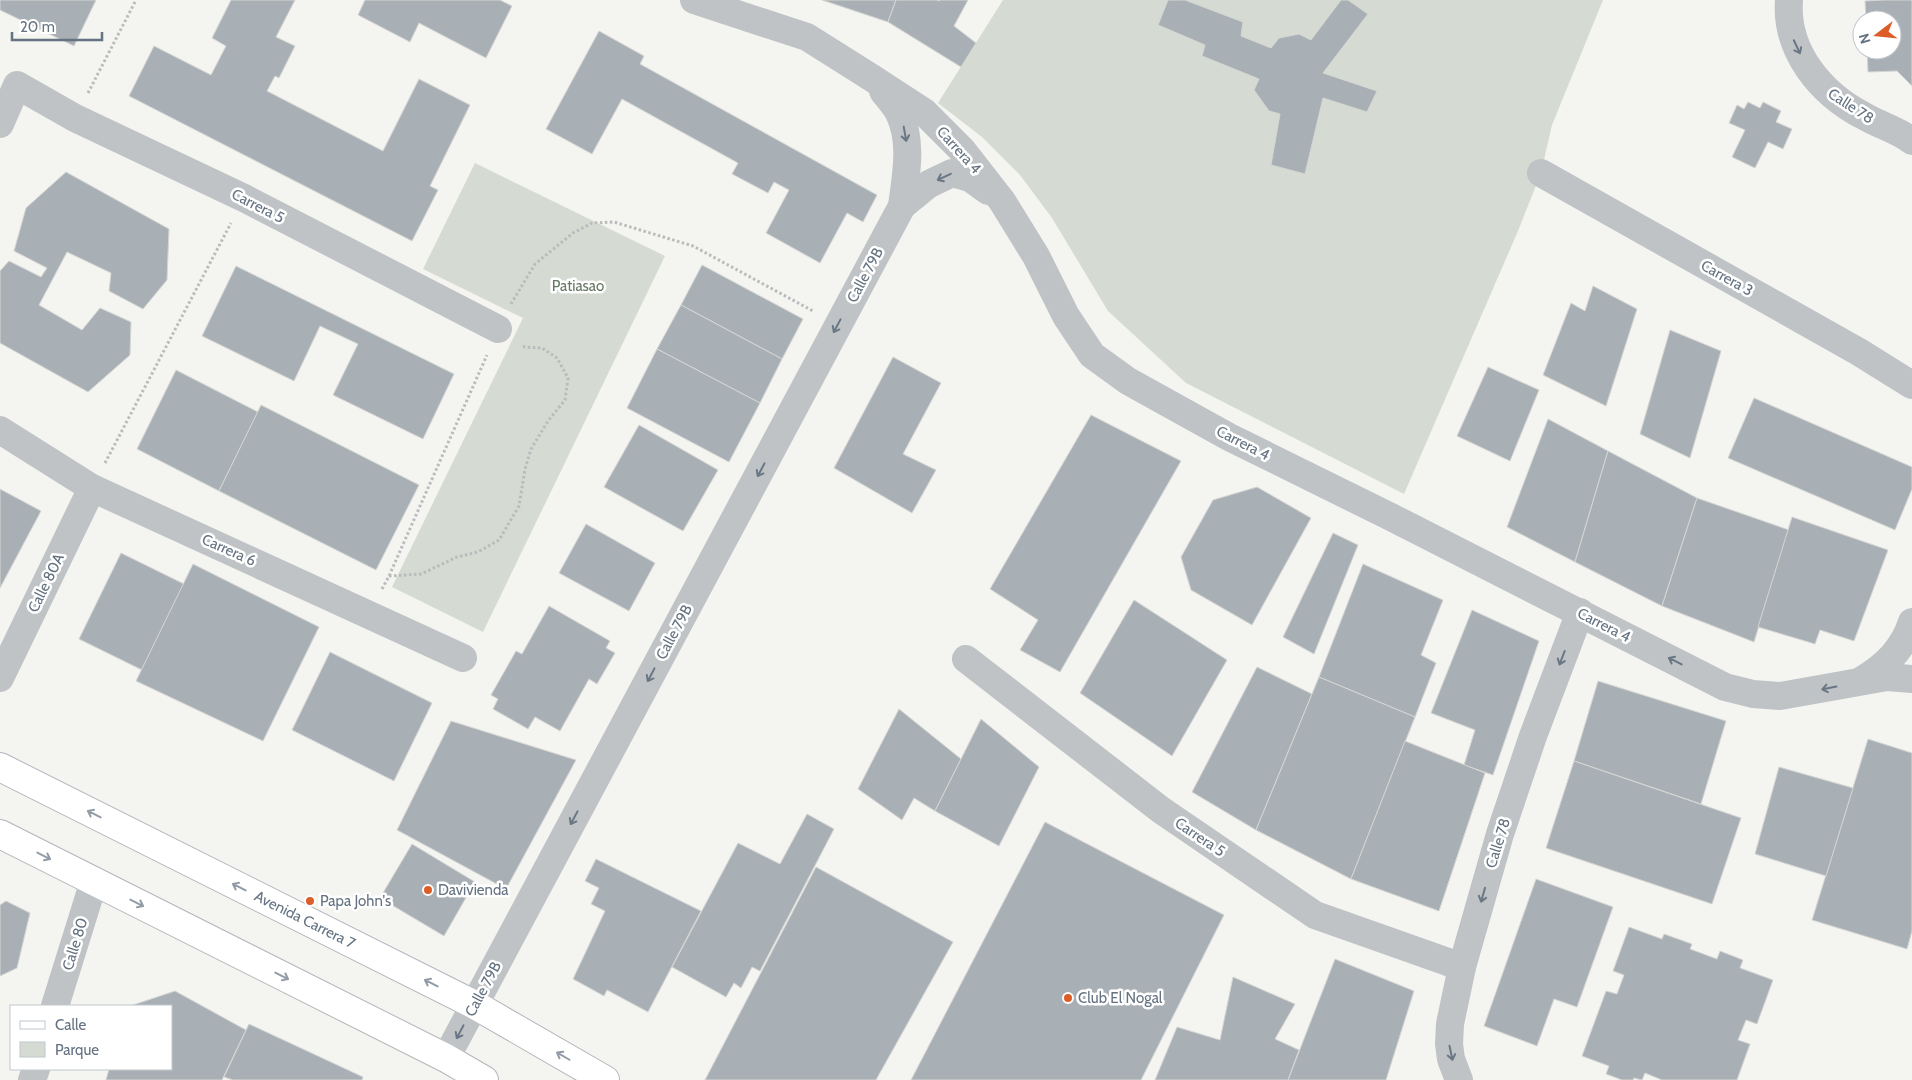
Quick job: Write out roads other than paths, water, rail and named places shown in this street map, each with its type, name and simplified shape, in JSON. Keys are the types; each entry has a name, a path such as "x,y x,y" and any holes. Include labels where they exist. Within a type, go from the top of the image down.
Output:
{"main road":[{"name":"Avenida Carrera 7","path":"0,766 474,1005 605,1080"},
{"path":"0,834 446,1058 484,1080"}],"street":[{"name":"Carrera 4","path":"694,0 807,37 924,112 963,151 1002,201 1036,256 1066,316 1092,354 1128,382 1229,437 1580,612 1725,687 1754,694 1780,696 1887,677 1912,679"},
{"name":"Calle 78","path":"1789,0 1792,36 1809,72 1832,97 1862,116 1912,141"},
{"name":"Calle 79B","path":"446,1058 902,206 908,166 906,132 899,111 872,78"},
{"name":"Carrera 5","path":"0,124 17,86 74,118 244,198 498,329"},
{"name":"Calle 79B","path":"902,206 929,184 952,173 970,178 1002,201"},
{"name":"Carrera 3","path":"1541,173 1859,352 1912,385"},
{"name":"Carrera 6","path":"0,430 92,488 463,658"},
{"name":"Calle 80A","path":"0,678 92,488"},
{"name":"Calle 78","path":"1459,1080 1451,1059 1449,1044 1450,1024 1462,967 1500,834 1532,736 1580,612"},
{"path":"1859,682 1879,670 1910,639"},
{"name":"Carrera 5","path":"966,659 1161,810 1315,915 1462,967"},
{"name":"Calle 80","path":"55,1005 94,881"}],"place":[{"name":"Davivienda","path":"428,890"},
{"name":"Papa John's","path":"310,901"},
{"name":"Club El Nogal","path":"1068,998"}],"park label":[{"name":"Patiasao","path":"578,286"}]}
